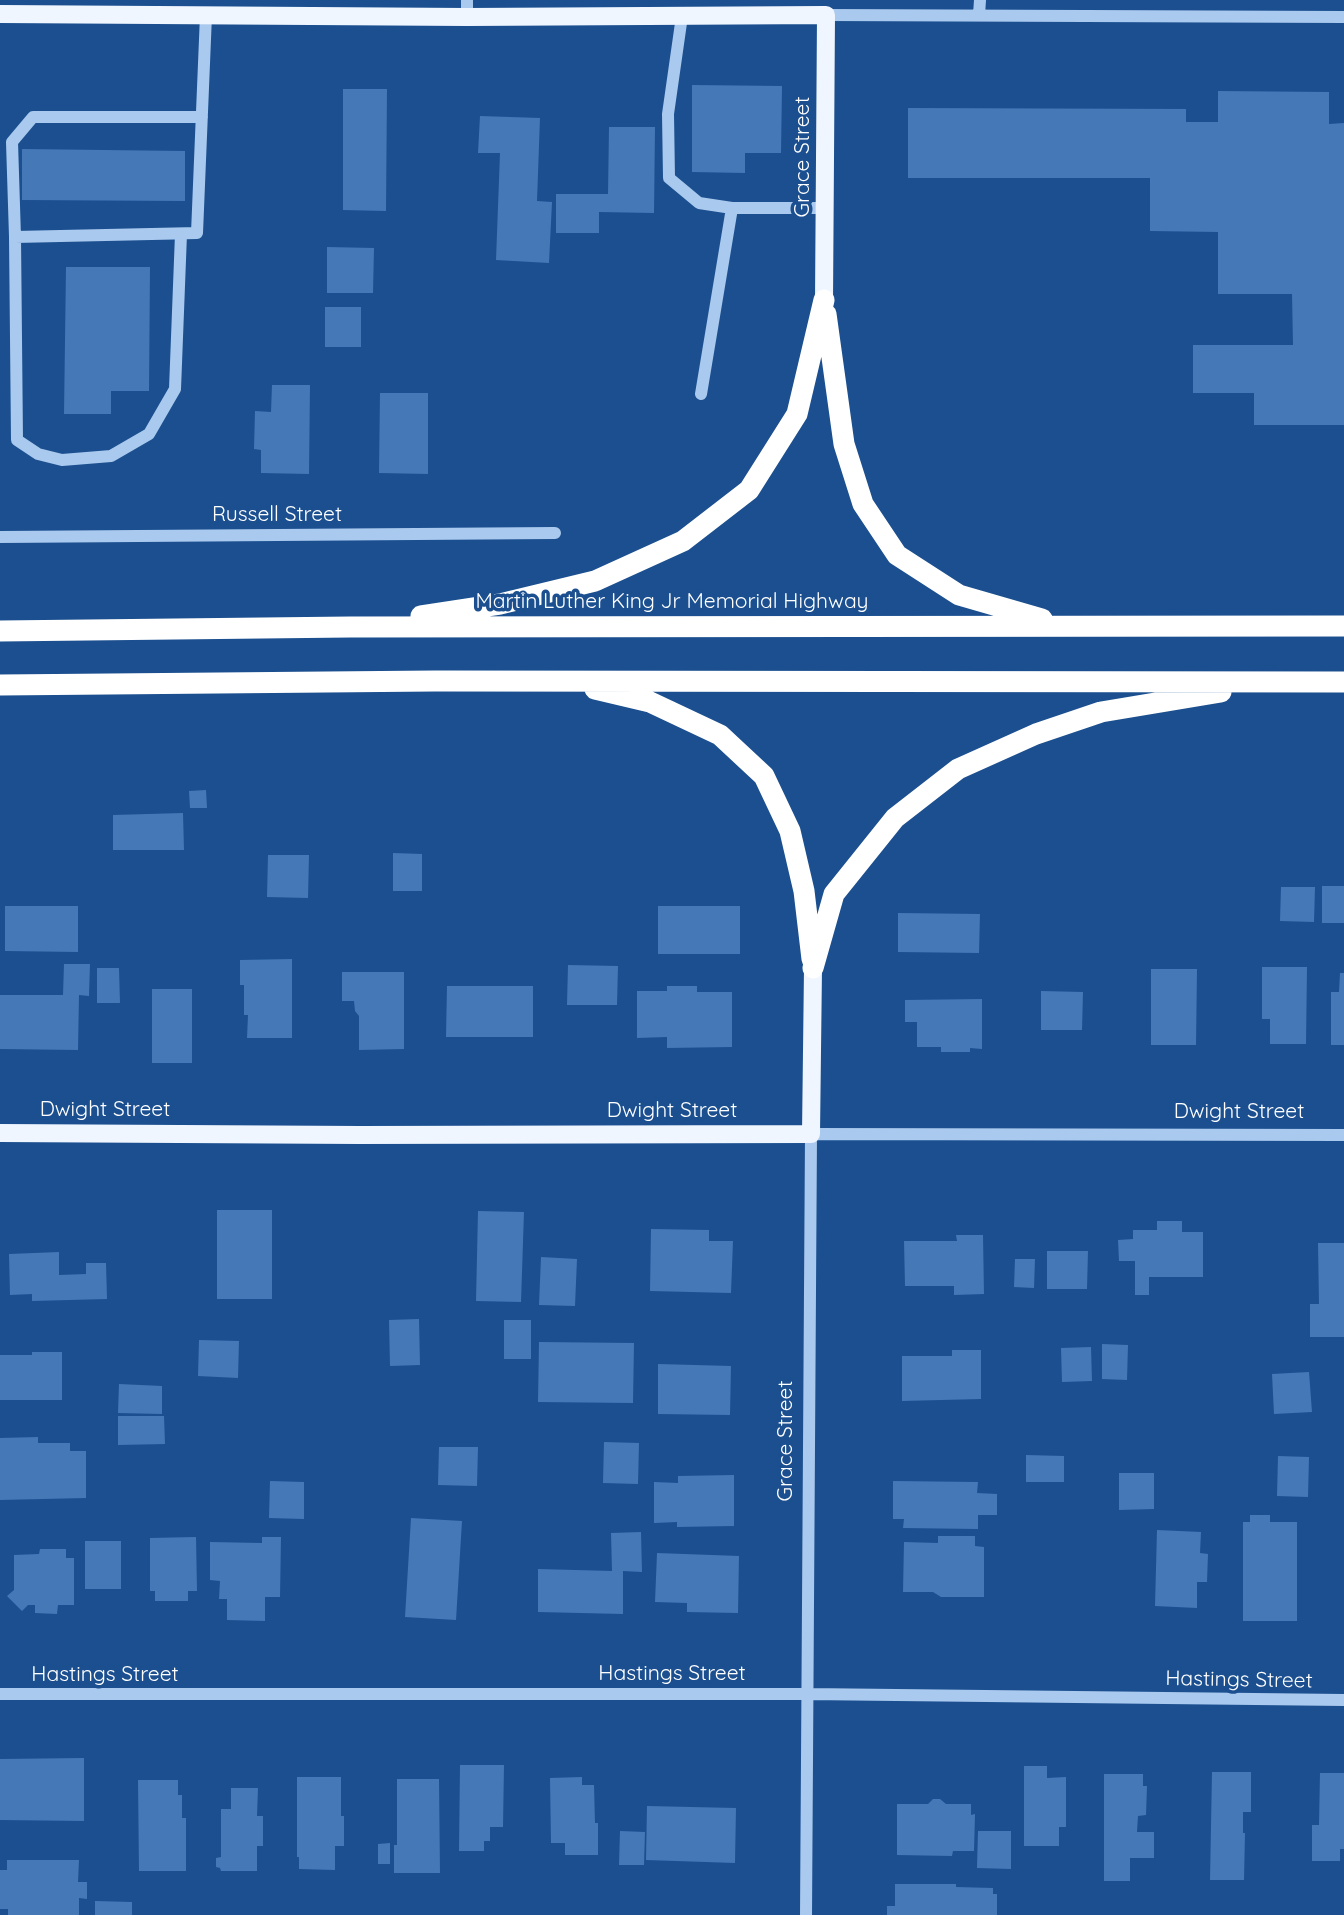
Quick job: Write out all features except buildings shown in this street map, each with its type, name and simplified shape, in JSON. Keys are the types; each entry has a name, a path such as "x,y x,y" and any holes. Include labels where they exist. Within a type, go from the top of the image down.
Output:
{"highway":[{"path":"824,300 844,444 863,504 897,555 959,595 1068,626"},
{"path":"350,627 500,604 595,581 683,541 749,490 797,414 824,300"},
{"name":"Martin Luther King Jr Memorial Highway","path":"0,631 350,627 1344,626"},
{"path":"558,681 650,702 720,736 764,775 790,831 804,891 813,968"},
{"path":"0,685 558,681 1344,681"},
{"path":"813,968 834,894 895,818 958,769 1036,734 1101,712 1279,682"}],"main road":[{"path":"0,14 206,15 467,8 682,16 826,15"},
{"name":"Grace Street","path":"824,300 826,15"},
{"name":"Grace Street","path":"811,1134 813,968"},
{"name":"Dwight Street","path":"0,1133 811,1134"}],"street":[{"path":"979,15 980,0"},
{"path":"15,237 197,233 206,15"},
{"path":"826,15 1344,17"},
{"path":"682,16 668,114 669,178 699,203 732,208 825,208"},
{"path":"181,234 175,389 149,435 111,456 62,460 38,454 17,440 12,142 33,117 202,117"},
{"path":"701,394 732,208"},
{"name":"Russell Street","path":"0,537 555,533"},
{"name":"Dwight Street","path":"811,1134 1344,1135"},
{"name":"Grace Street","path":"807,1915 811,1134"},
{"name":"Hastings Street","path":"0,1694 807,1694 1344,1700"}]}
